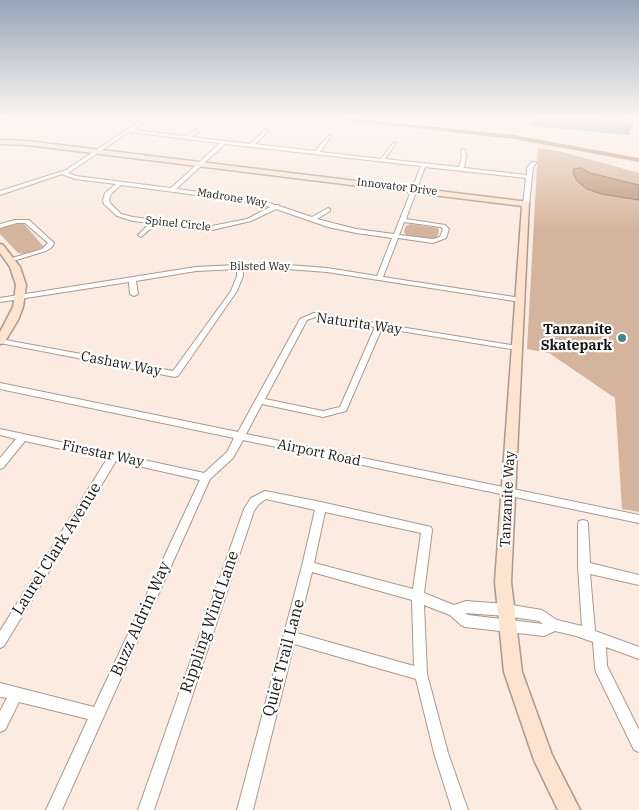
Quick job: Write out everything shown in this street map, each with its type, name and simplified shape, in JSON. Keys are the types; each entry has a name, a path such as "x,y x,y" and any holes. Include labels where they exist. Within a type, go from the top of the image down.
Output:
{"street":[{"path":"0,193 63,173 93,155"},
{"name":"Innovator Drive","path":"122,155 526,204"},
{"path":"173,189 211,155"},
{"path":"343,155 530,177"},
{"path":"383,159 386,155"},
{"path":"461,168 464,155"},
{"name":"Tanzanite Way","path":"534,163 530,168 526,204 503,582 512,672 544,760 569,810"},
{"path":"380,277 404,220 424,164"},
{"name":"Madrone Way","path":"63,173 258,201 342,228 433,241 443,238 446,229 440,225 404,220"},
{"name":"Spinel Circle","path":"120,182 106,196 106,204 109,208 126,217 155,222 193,227 223,227 249,220 276,206"},
{"path":"313,219 328,210"},
{"path":"0,226 27,220 51,243 44,250 11,260"},
{"path":"141,235 155,222"},
{"path":"0,341 12,320 20,297 19,276 11,260 1,250"},
{"name":"Bilsted Way","path":"0,300 132,279 240,266 301,267 380,277 520,300"},
{"name":"Cashaw Way","path":"0,341 175,374 234,291 240,276 240,266"},
{"path":"132,279 134,294"},
{"name":"Naturita Way","path":"241,437 304,319 314,315 517,348"},
{"path":"260,401 323,414 343,409 379,326"},
{"name":"Airport Road","path":"0,386 639,519"},
{"name":"Firestar Way","path":"0,432 206,477"},
{"name":"Buzz Aldrin Way","path":"54,810 206,477 230,455 241,437"},
{"path":"0,465 23,438"},
{"name":"Laurel Clark Avenue","path":"0,642 114,456"},
{"name":"Rippling Wind Lane","path":"146,810 249,509 255,501 265,495 321,506"},
{"path":"321,506 426,530 418,596 421,674 441,753 460,810"},
{"name":"Quiet Trail Lane","path":"245,810 308,566 321,506"},
{"path":"583,524 584,566 594,637 601,667 639,745"},
{"path":"308,566 408,592 454,611 465,621 506,618 544,630 554,625 639,653"},
{"path":"584,566 639,580"},
{"path":"289,637 421,674"},
{"path":"0,690 98,714"},
{"path":"0,725 16,694"}],"shaded area":[{"path":"538,155 573,155 639,173 639,512 622,509 615,398 549,353 527,349"},
{"path":"581,168 590,173 639,185 639,200 601,194 587,189 577,181 574,175 573,169"},
{"path":"17,223 23,223 44,247 25,254 18,253 0,234 0,229"},
{"path":"410,224 438,228 437,237 433,239 406,235 404,231 406,226"}],"waterway":[{"path":"611,155 639,160"}],"place":[{"name":"Tanzanite Skatepark","path":"622,338"}]}
